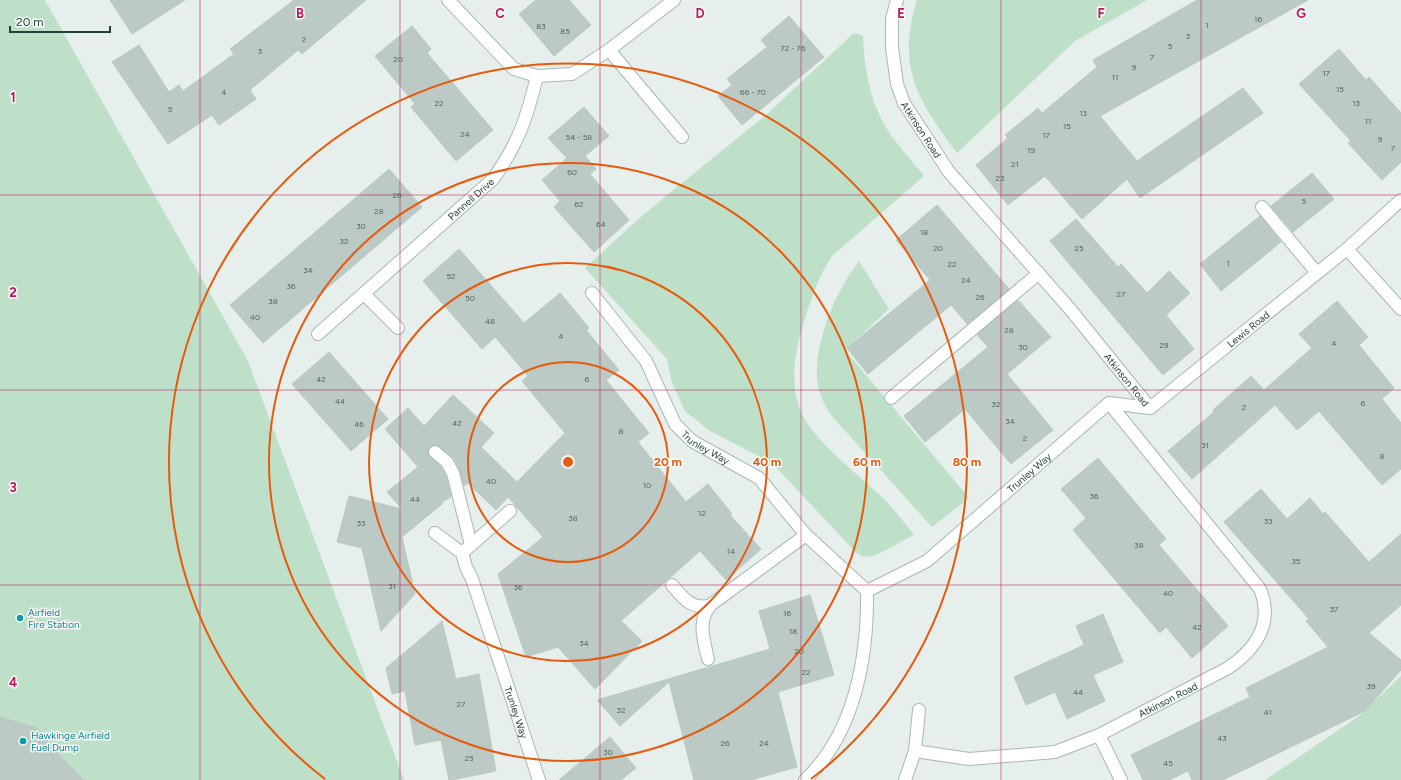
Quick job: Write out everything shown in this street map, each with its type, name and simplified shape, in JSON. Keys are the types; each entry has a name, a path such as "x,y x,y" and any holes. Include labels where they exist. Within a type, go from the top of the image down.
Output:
{"street":[{"path":"448,0 514,68 537,76 572,74 609,50 674,0"},
{"name":"Atkinson Road","path":"893,1 892,48 896,84 904,103 949,172 1070,309 1150,408"},
{"path":"609,50 682,137"},
{"name":"Pannell Drive","path":"318,334 493,179 509,156 523,127 537,76"},
{"name":"Lewis Road","path":"1150,408 1347,249 1401,200"},
{"path":"1262,207 1317,273"},
{"path":"1347,249 1401,309"},
{"path":"891,398 1039,273"},
{"name":"Trunley Way","path":"592,293 646,361 674,424 692,441 759,478 806,535 867,591 926,561 1109,404"},
{"path":"364,294 398,328"},
{"name":"Atkinson Road","path":"1109,404 1150,408"},
{"name":"Atkinson Road","path":"915,751 969,759 1055,752 1099,735 1228,668 1244,657 1256,641 1261,630 1266,608 1260,589 1109,404"},
{"path":"435,452 448,462 453,473 471,545"},
{"path":"435,533 462,553 510,511"},
{"path":"708,659 702,624 710,606 806,535"},
{"name":"Trunley Way","path":"462,553 477,592 539,780"},
{"path":"672,586 687,602 694,606 710,606"},
{"path":"805,780 828,754 840,734 850,709 864,653 868,625 867,591"},
{"path":"905,780 915,751 919,710"},
{"path":"1099,735 1120,780"}],"green space":[{"path":"0,0 45,0 248,361 404,780 0,780"},
{"path":"917,0 1147,0 1075,41 957,153 931,117 914,82 910,64 909,45 911,24"},
{"path":"854,33 863,36 868,80 878,112 892,136 924,176 832,256 818,282 799,339 795,360 794,381 795,391 801,412 807,423 826,446 883,498 914,535 881,553 867,557 860,555 853,549 772,463 710,431 685,411 672,383 667,359 585,268 644,214 767,114"},
{"path":"859,261 889,309 845,350 969,498 932,527 830,414 819,390 817,371 818,355 827,320 842,287"},
{"path":"1401,676 1401,780 1265,780 1359,716"}],"building":[{"path":"110,0 185,0 132,34"},
{"path":"294,0 366,0 302,54 298,50 250,90 256,99 219,125 212,115 168,144 112,62 139,45 169,92 179,85 183,91 234,54 230,49"},
{"path":"536,0 569,0 591,25 554,56 519,14"},
{"path":"1197,0 1308,0 1100,116 1137,161 1243,88 1263,113 1140,198 1127,179 1082,219 1045,176 1008,205 976,165 1008,138 1005,135 1038,108 1042,113 1097,67 1093,60"},
{"path":"789,16 824,57 742,125 718,96 732,85 727,79 767,47 761,40"},
{"path":"412,26 431,49 427,53 493,130 456,161 411,107 415,104 375,56"},
{"path":"1339,49 1366,80 1369,77 1401,113 1401,162 1382,180 1348,143 1351,141 1299,84"},
{"path":"584,107 609,136 585,156 596,169 590,174 629,220 594,252 554,207 560,201 542,180 567,158 548,138"},
{"path":"389,169 422,207 263,343 230,305"},
{"path":"1312,173 1334,199 1293,232 1271,206"},
{"path":"937,205 1009,289 967,324 951,305 868,374 847,348 930,280 896,240"},
{"path":"1260,216 1281,242 1221,291 1200,264"},
{"path":"1076,219 1118,267 1121,264 1147,293 1169,271 1190,293 1166,315 1194,349 1163,375 1050,241"},
{"path":"459,249 524,323 560,293 589,328 586,330 619,370 606,380 649,433 638,442 686,502 708,484 732,514 730,515 761,549 726,580 700,551 621,621 642,641 595,689 558,647 526,657 498,574 543,537 508,497 496,510 468,483 464,486 460,471 454,458 439,446 432,445 428,450 428,454 441,467 446,476 451,497 442,502 442,504 402,537 415,594 381,631 362,548 337,542 349,496 402,509 387,492 418,467 385,429 408,408 424,426 453,395 494,433 481,447 517,482 565,433 522,381 528,376 495,337 482,349 423,281"},
{"path":"1018,300 1051,337 1007,374 1053,430 1011,464 965,409 925,442 904,416 988,347 977,335"},
{"path":"1337,301 1368,337 1359,345 1394,388 1382,399 1401,423 1401,469 1382,485 1319,411 1297,430 1275,405 1192,479 1168,451 1214,412 1213,410 1251,376 1264,390 1312,348 1299,334"},
{"path":"329,352 388,419 351,451 292,384"},
{"path":"1098,458 1166,539 1159,545 1228,626 1192,658 1166,627 1160,633 1073,530 1086,518 1061,489"},
{"path":"1261,489 1287,519 1310,498 1323,514 1325,512 1369,562 1401,534 1401,605 1369,633 1401,660 1401,670 1365,711 1223,780 1192,780 1188,771 1169,780 1143,780 1131,755 1250,697 1246,688 1328,647 1306,621 1309,619 1224,522"},
{"path":"810,595 834,675 778,692 797,767 751,780 694,780 669,682 620,726 597,700 770,649 759,611"},
{"path":"1103,614 1123,662 1093,675 1105,701 1067,719 1055,692 1026,705 1014,677 1084,645 1076,626"},
{"path":"442,621 456,679 479,674 496,771 449,780 441,740 415,745 405,691 392,694 386,668"},
{"name":"Hawkinge Airfield Fuel Dump","path":"0,717 37,728 57,753 84,780 0,780"},
{"path":"610,737 636,768 621,780 559,780"}],"place":[{"name":"Airfield Fire Station","path":"20,618"},
{"name":"Hawkinge Airfield Fuel Dump","path":"23,741"}]}
